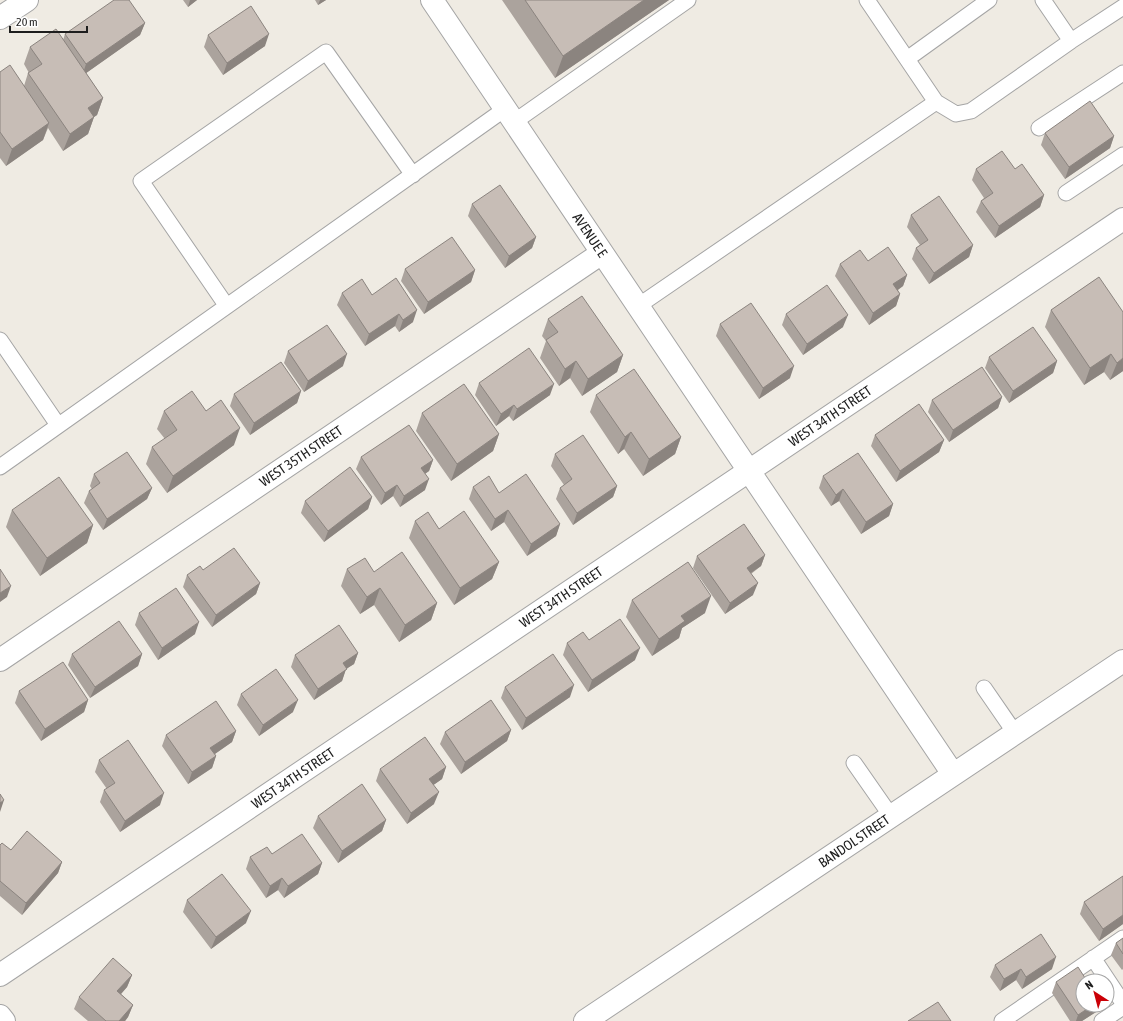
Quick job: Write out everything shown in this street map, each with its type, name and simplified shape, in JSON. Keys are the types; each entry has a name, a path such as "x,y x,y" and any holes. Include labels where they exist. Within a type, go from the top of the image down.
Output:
{"street":[{"path":"0,18 26,0"},
{"name":"AVENUE E","path":"432,0 953,774"},
{"name":"WEST 34TH STREET","path":"0,975 1123,219"},
{"name":"WEST 35TH STREET","path":"0,660 602,253"},
{"name":"BANDOL STREET","path":"585,1021 1123,661"},
{"path":"0,1016 4,1021"}],"lane":[{"path":"0,467 226,305 413,175 688,0"},
{"path":"867,0 936,102 956,114 971,111 1123,6"},
{"path":"907,59 989,0"},
{"path":"1043,0 1071,41"},
{"path":"226,305 141,181 326,52 413,175"},
{"path":"1039,128 1123,73"},
{"path":"638,306 936,102"},
{"path":"1066,193 1123,155"},
{"path":"0,340 58,425"},
{"path":"984,688 1015,733"},
{"path":"854,763 891,816"},
{"path":"1002,1021 1123,938"},
{"path":"1093,958 1123,1003"},
{"path":"1102,1021 1123,1007"}],"building":[{"path":"114,0 129,0 145,23 86,64 65,34"},
{"path":"525,0 644,0 563,56"},
{"path":"251,6 269,34 227,63 208,35"},
{"path":"56,29 103,98 88,108 94,117 70,134 28,73 42,64 30,47"},
{"path":"10,65 49,123 12,149 0,132 0,72"},
{"path":"1090,101 1114,136 1069,167 1045,133"},
{"path":"1002,151 1015,169 1022,164 1044,195 999,226 981,201 993,193 976,169"},
{"path":"500,185 536,237 509,256 472,204"},
{"path":"939,196 973,245 934,273 916,248 928,240 911,215"},
{"path":"452,237 475,270 428,302 405,269"},
{"path":"888,247 907,275 893,284 900,294 873,313 840,264 860,250 868,261"},
{"path":"1099,277 1123,312 1123,358 1117,363 1111,354 1090,368 1051,310"},
{"path":"396,278 417,310 403,320 399,314 369,334 342,293 362,279 372,295"},
{"path":"827,285 848,315 807,344 786,314"},
{"path":"582,296 623,355 588,379 576,361 565,369 546,340 558,332 548,319"},
{"path":"751,303 794,366 763,388 720,324"},
{"path":"327,325 347,354 308,381 288,351"},
{"path":"1033,327 1057,361 1013,391 989,357"},
{"path":"529,348 554,384 517,409 514,405 501,414 479,383"},
{"path":"281,362 301,391 254,423 234,394"},
{"path":"982,367 1002,397 953,430 932,400"},
{"path":"634,369 681,437 649,459 631,432 625,437 596,395"},
{"path":"464,384 499,434 457,464 422,413"},
{"path":"192,391 206,411 221,400 240,428 173,476 152,447 177,430 164,411"},
{"path":"919,404 944,440 900,471 875,435"},
{"path":"409,425 433,460 421,468 429,479 404,496 397,485 385,493 361,457"},
{"path":"583,435 617,486 577,513 560,488 572,479 555,454"},
{"path":"127,452 152,488 107,519 89,491 100,483 94,474"},
{"path":"858,453 893,504 866,522 843,489 836,495 823,476"},
{"path":"350,467 372,497 328,531 305,501"},
{"path":"526,474 560,524 531,544 508,510 495,519 473,487 489,476 499,493"},
{"path":"59,477 93,525 47,558 12,510"},
{"path":"464,511 499,562 460,588 415,521 428,512 439,529"},
{"path":"744,524 765,555 747,568 758,583 730,603 697,556"},
{"path":"234,548 260,583 216,615 187,575 200,566 203,570"},
{"path":"402,552 437,603 405,625 380,588 367,597 347,569 365,558 374,572"},
{"path":"688,562 711,596 681,616 685,621 659,639 632,600"},
{"path":"0,569 11,586 0,593"},
{"path":"176,588 199,622 162,648 139,613"},
{"path":"620,619 640,648 592,680 567,643 583,632 589,640"},
{"path":"119,621 142,654 95,687 72,654"},
{"path":"339,625 358,653 343,663 347,669 318,689 295,655"},
{"path":"553,654 574,685 526,718 505,687"},
{"path":"63,662 88,700 45,729 19,691"},
{"path":"276,669 298,700 263,725 241,694"},
{"path":"491,700 511,730 465,762 445,732"},
{"path":"216,701 236,731 210,748 216,756 192,772 166,735"},
{"path":"425,737 446,767 429,779 439,792 411,813 380,769"},
{"path":"128,740 164,793 125,821 104,790 115,783 99,760"},
{"path":"362,784 386,820 342,851 318,816"},
{"path":"0,794 4,800 0,803"},
{"path":"27,831 62,862 26,903 0,881 0,845 2,843 11,850"},
{"path":"302,834 322,863 288,886 282,878 270,886 250,857 267,847 272,854"},
{"path":"222,874 251,911 216,937 187,900"},
{"path":"1123,876 1123,915 1103,929 1084,902"},
{"path":"1041,934 1056,957 1026,977 1021,969 1004,979 995,965"},
{"path":"1123,938 1123,954 1116,943"},
{"path":"113,958 132,975 117,991 133,1005 119,1021 106,1021 79,997"},
{"path":"1078,967 1082,973 1075,973 1075,1010 1056,982"},
{"path":"938,1002 951,1021 908,1021"}]}
